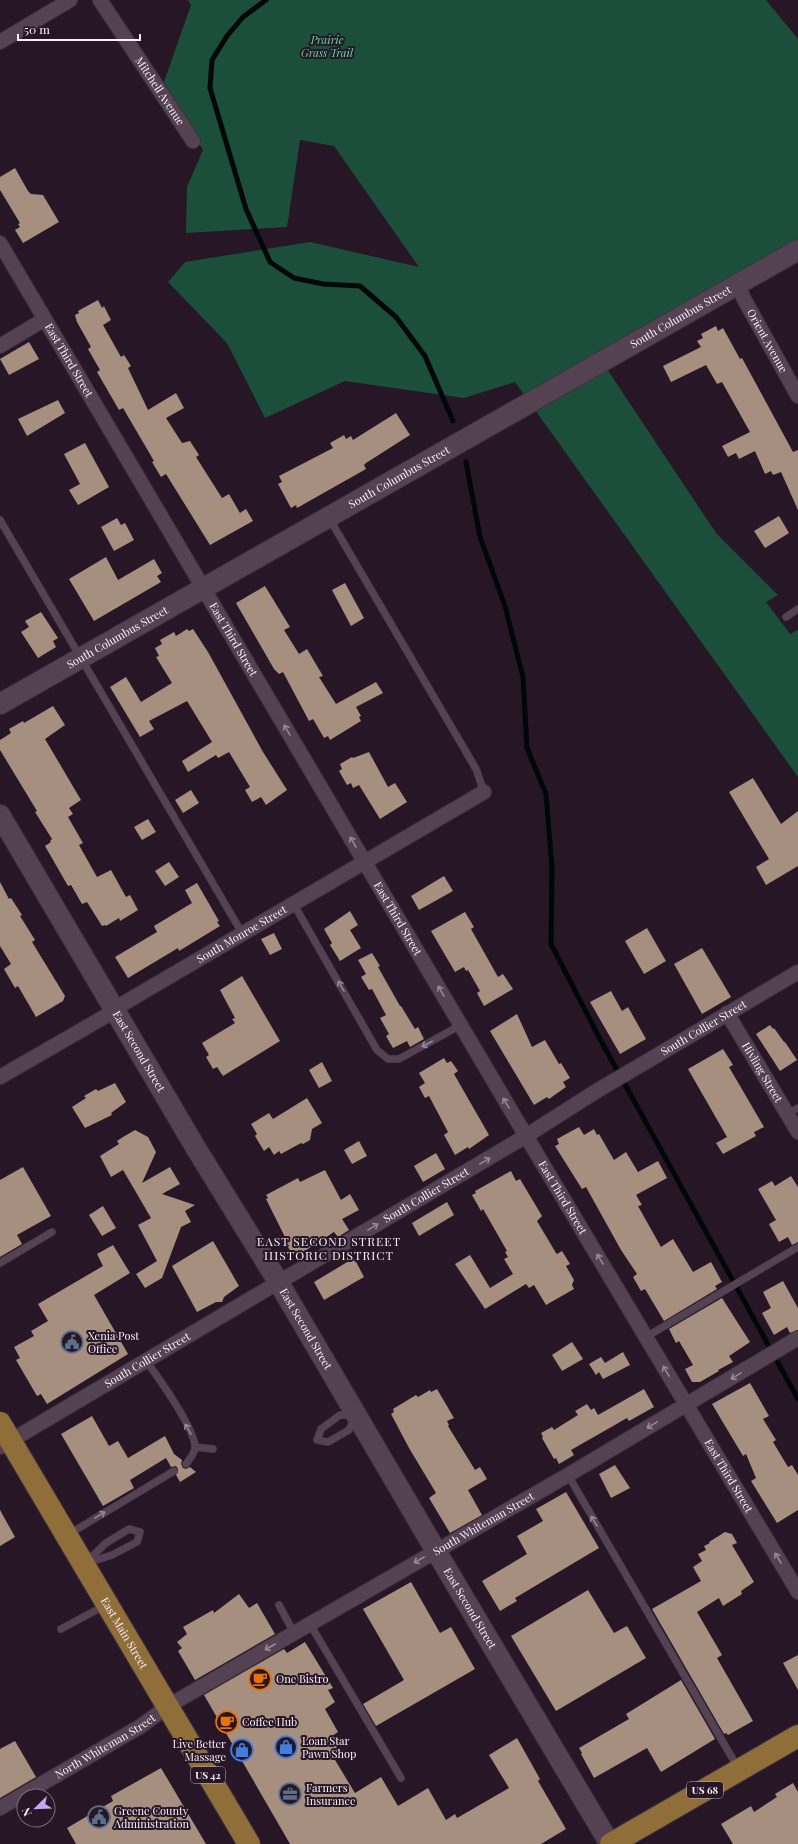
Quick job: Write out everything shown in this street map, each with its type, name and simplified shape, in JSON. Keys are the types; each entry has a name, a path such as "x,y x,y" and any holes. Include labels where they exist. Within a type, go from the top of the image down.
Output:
{"main road":[{"name":"South Columbus Street","path":"0,704 798,250"},
{"name":"East Second Street","path":"0,815 197,1150 280,1283 356,1415 610,1844"},
{"name":"East Main Street","path":"4,1437 67,1535 249,1844"},
{"name":"US 68","path":"610,1844 798,1737"}],"street":[{"path":"0,42 70,0"},
{"name":"Mitchell Avenue","path":"100,0 193,141"},
{"name":"East Third Street","path":"0,243 526,1136 798,1592"},
{"name":"Orient Avenue","path":"738,284 744,299 798,396"},
{"path":"0,346 45,319"},
{"name":"South Monroe Street","path":"0,1077 112,1013 114,1009 484,792"},
{"name":"South Collier Street","path":"4,1437 146,1361 280,1283 526,1136 613,1081 798,972"},
{"name":"Hivling Street","path":"727,1013 793,1111 798,1132"},
{"name":"South Whiteman Street","path":"168,1706 568,1475 798,1338"},
{"name":"North Whiteman Street","path":"0,1808 141,1726 168,1706"}],"lane":[{"path":"329,517 476,769 484,792"},
{"path":"0,520 242,933"},
{"path":"786,617 798,609"},
{"path":"293,903 378,1050 388,1059 399,1059 461,1025"},
{"path":"0,1262 52,1232"},
{"path":"646,1337 798,1247"},
{"path":"146,1361 168,1392 192,1435 195,1447 192,1457 186,1464"},
{"path":"340,1415 356,1415 349,1430 328,1442 317,1440 320,1429 340,1415"},
{"path":"195,1447 213,1449"},
{"path":"67,1535 174,1471"},
{"path":"568,1475 740,1770"},
{"path":"129,1529 140,1532 137,1542 112,1555 84,1564 106,1543 129,1529"},
{"path":"61,1629 108,1604"},
{"path":"279,1605 294,1633"},
{"path":"310,1624 401,1778"}],"green space":[{"name":"Prairie Grass Trail","path":"188,0 766,0 798,39 798,240 597,354 716,533 778,595 766,602 790,634 798,630 798,777 515,382 464,398 345,381 265,418 227,343 168,282 185,262 310,242 419,267 334,146 300,140 287,227 186,233 187,187 203,150 164,82 191,5"}],"building":[{"path":"15,168 31,194 43,195 59,222 23,243 15,230 20,227 18,224 20,223 0,190 0,177"},
{"path":"98,300 102,308 104,306 111,320 103,325 121,357 124,355 131,366 128,368 148,410 176,393 184,408 166,418 182,443 190,441 199,455 196,457 222,498 229,494 240,513 246,509 253,521 210,545 166,474 161,477 152,462 154,461 123,408 119,410 97,372 100,370 88,349 91,347 77,322 75,315 79,313 78,311"},
{"path":"716,326 718,331 723,328 740,359 742,358 793,452 798,450 798,510 781,472 773,475 771,471 765,474 755,451 739,459 736,453 728,457 722,446 750,432 722,382 717,384 706,365 671,382 663,366 701,347 697,341 703,338 701,334"},
{"path":"29,342 39,359 9,375 0,359"},
{"path":"58,400 65,413 27,436 18,419"},
{"path":"396,413 410,435 366,463 364,465 366,469 297,508 296,505 291,508 278,484 282,482 279,476 333,448 330,443 344,435 346,439 351,436 353,440"},
{"path":"85,443 109,487 78,505 69,490 80,484 64,454"},
{"path":"779,516 789,533 765,548 754,531"},
{"path":"117,518 121,525 125,523 134,540 114,551 101,527"},
{"path":"106,557 118,580 154,559 162,573 157,576 161,582 94,621 69,579"},
{"path":"345,583 364,618 351,626 332,590"},
{"path":"265,586 290,627 284,630 299,654 307,649 323,676 319,677 336,704 376,682 383,693 356,707 361,716 359,717 361,721 330,740 328,736 324,738 313,719 309,721 283,672 279,674 274,669 236,603"},
{"path":"41,612 58,638 53,641 56,647 38,658 21,632 29,627 25,621"},
{"path":"187,629 189,631 193,629 208,652 263,752 287,790 266,805 261,797 252,802 245,790 250,787 229,752 218,758 216,755 188,772 182,761 212,742 187,701 149,721 154,729 140,737 110,687 126,677 141,702 172,683 156,657 159,656 155,648 162,644 160,640 174,632 176,636"},
{"path":"53,706 65,725 45,739 81,800 69,808 73,814 68,817 83,843 79,845 97,877 111,870 126,897 130,895 138,910 120,921 119,918 106,926 102,926 87,902 82,904 71,885 68,886 45,846 51,842 50,841 52,839 0,750 0,740 11,733 9,729 23,721 24,723"},
{"path":"369,752 388,787 395,783 407,802 380,819 359,785 353,788 351,783 347,785 339,771 342,769 340,764 352,757 353,758"},
{"path":"753,778 781,824 798,811 798,866 766,885 756,867 769,859 729,792"},
{"path":"191,790 199,803 183,813 175,800"},
{"path":"148,819 156,832 142,840 134,827"},
{"path":"169,862 179,877 165,886 155,871"},
{"path":"444,876 453,891 419,910 411,896"},
{"path":"0,882 9,899 11,898 22,915 20,916 35,940 32,942 65,996 63,1001 36,1017 18,986 15,988 4,969 11,964 0,946"},
{"path":"197,883 219,921 217,922 220,926 179,951 178,948 128,978 115,957 157,932 154,926 192,903 185,890"},
{"path":"350,911 358,925 350,930 361,948 340,961 330,945 332,943 324,929"},
{"path":"465,912 474,927 471,929 498,977 503,974 513,989 484,1006 477,993 480,991 468,970 466,971 464,967 455,972 431,931"},
{"path":"647,928 666,961 644,974 625,941"},
{"path":"274,933 282,949 270,955 261,939"},
{"path":"702,948 731,997 702,1014 674,964"},
{"path":"372,953 380,966 378,967 400,1006 415,1029 418,1027 424,1039 410,1047 407,1041 393,1048 386,1036 389,1034 380,1018 386,1015 372,989 369,990 361,977 366,974 358,960"},
{"path":"242,976 280,1041 223,1076 217,1067 213,1069 206,1057 209,1055 202,1043 235,1023 232,1019 235,1018 220,990"},
{"path":"611,991 622,1011 628,1007 646,1039 620,1054 590,1002"},
{"path":"517,1014 532,1047 545,1040 559,1064 561,1063 570,1078 563,1082 566,1087 549,1099 547,1097 534,1105 490,1031"},
{"path":"770,1025 785,1042 797,1060 780,1071 756,1034"},
{"path":"723,1049 733,1065 729,1067 764,1127 754,1132 756,1136 723,1154 716,1143 727,1137 688,1069"},
{"path":"444,1058 447,1063 451,1061 458,1071 454,1074 489,1135 469,1149 468,1147 455,1155 444,1135 448,1132 429,1096 425,1098 419,1087 425,1083 419,1073"},
{"path":"322,1062 332,1081 319,1088 309,1070"},
{"path":"115,1083 126,1102 111,1113 112,1115 85,1128 72,1107 86,1098 84,1096 96,1089 98,1091"},
{"path":"307,1098 322,1123 312,1129 310,1140 303,1144 301,1143 281,1154 279,1151 274,1155 269,1147 264,1151 255,1136 257,1134 251,1124 269,1113 273,1119"},
{"path":"579,1127 584,1135 594,1129 597,1135 599,1134 614,1160 626,1152 638,1172 658,1161 667,1178 636,1195 642,1205 638,1206 661,1247 673,1239 693,1272 711,1262 722,1282 715,1286 717,1289 664,1321 645,1289 641,1291 633,1277 637,1274 621,1250 586,1187 582,1189 555,1146 559,1144 557,1139"},
{"path":"135,1130 148,1137 156,1152 142,1183 170,1167 180,1184 162,1194 195,1205 185,1211 191,1222 181,1227 162,1278 145,1288 136,1274 157,1261 138,1225 151,1218 123,1170 111,1177 100,1156 119,1144 117,1141"},
{"path":"359,1141 367,1156 352,1164 344,1150"},
{"path":"436,1153 445,1169 423,1182 414,1166"},
{"path":"23,1167 51,1216 17,1235 22,1244 0,1257 0,1180"},
{"path":"325,1170 341,1200 350,1194 359,1210 342,1219 349,1230 338,1237 334,1232 297,1256 296,1254 293,1255 284,1241 286,1239 266,1199 268,1198 266,1195 298,1178 300,1182"},
{"path":"511,1171 516,1181 520,1179 542,1216 537,1221 556,1253 557,1254 562,1251 570,1264 566,1266 574,1280 572,1285 574,1289 546,1305 534,1285 529,1288 526,1284 485,1309 455,1264 470,1255 490,1288 513,1274 504,1259 508,1257 505,1252 507,1251 483,1209 481,1211 472,1195 476,1193 475,1191"},
{"path":"791,1176 798,1187 798,1242 792,1245 788,1237 779,1242 769,1224 776,1220 758,1189 772,1181 775,1186"},
{"path":"447,1202 454,1215 419,1236 412,1223"},
{"path":"103,1206 116,1228 102,1236 89,1215"},
{"path":"213,1241 239,1286 224,1297 222,1302 216,1302 197,1312 172,1266"},
{"name":"Xenia Post Office","path":"113,1245 130,1273 94,1295 128,1354 47,1404 41,1394 37,1396 16,1360 20,1358 14,1347 34,1336 31,1331 48,1321 38,1304 103,1266 97,1254"},
{"path":"354,1258 364,1277 324,1300 314,1282"},
{"path":"783,1281 798,1308 798,1330 790,1333 787,1327 774,1335 762,1313 771,1308 763,1292"},
{"path":"722,1298 750,1342 729,1356 733,1362 700,1382 692,1382 685,1369 693,1365 679,1341 676,1343 669,1329"},
{"path":"572,1342 583,1359 562,1371 552,1355"},
{"path":"623,1352 630,1365 603,1379 599,1372 596,1375 589,1364 601,1357 605,1363"},
{"path":"750,1383 769,1416 763,1419 776,1440 773,1442 788,1467 792,1465 798,1475 798,1510 777,1523 751,1481 756,1478 746,1454 743,1456 712,1404"},
{"path":"437,1389 454,1418 447,1421 448,1426 475,1470 480,1467 487,1479 468,1490 482,1515 450,1533 429,1498 436,1493 391,1414 394,1412 393,1409 416,1395 418,1397 430,1390 431,1392"},
{"path":"644,1389 654,1407 629,1421 627,1418 571,1450 574,1455 559,1464 556,1458 554,1459 542,1438 541,1433 552,1427 554,1430 578,1415 575,1411 587,1404 591,1410 594,1408 598,1415"},
{"path":"92,1416 109,1446 118,1441 128,1458 165,1436 174,1454 182,1460 181,1464 183,1468 186,1469 190,1467 196,1472 180,1482 176,1475 178,1469 176,1466 171,1467 166,1458 130,1480 134,1488 103,1506 61,1434"},
{"path":"615,1465 630,1488 611,1498 599,1474"},
{"path":"566,1492 599,1548 515,1598 517,1601 500,1611 482,1581 527,1554 517,1536 543,1521 536,1509"},
{"path":"0,1510 15,1537 0,1546"},
{"path":"725,1532 732,1534 737,1543 732,1545 754,1582 741,1591 742,1594 723,1606 719,1598 697,1612 722,1655 717,1658 753,1721 728,1735 726,1733 724,1734 652,1609 701,1581 693,1567 702,1561 698,1554 706,1550 704,1546"},
{"path":"411,1582 440,1633 451,1627 475,1669 376,1726 363,1704 404,1680 363,1609"},
{"path":"588,1590 614,1633 627,1626 646,1658 556,1711 511,1636"},
{"path":"239,1594 249,1608 257,1603 275,1634 195,1680 178,1651 182,1648 177,1642 187,1634 183,1627 213,1610 214,1613"},
{"path":"305,1642 333,1688 328,1690 335,1702 325,1709 338,1732 332,1736 340,1750 332,1755 355,1793 381,1777 398,1806 428,1788 446,1820 455,1814 457,1818 509,1788 489,1755 517,1738 540,1779 538,1781 566,1829 541,1844 290,1844 204,1695 284,1649 287,1653"},
{"path":"798,1655 798,1690 783,1663"},
{"path":"681,1680 715,1739 661,1772 647,1748 594,1778 579,1748 629,1719 626,1714"},
{"path":"15,1741 36,1777 0,1798 0,1749"},
{"path":"161,1768 206,1844 76,1844 67,1828 113,1801 111,1796"},
{"path":"793,1783 798,1792 798,1844 733,1844 721,1824 751,1806 754,1812 777,1797 775,1794"}],"waterway":[{"path":"266,0 243,17 227,36 212,60 210,88 246,209 270,262 294,278 323,284 360,286 396,317 425,356 453,421"},
{"path":"466,462 480,537 505,606 523,677 527,748 546,794 552,868 551,944 600,1039 798,1399"}],"place":[{"name":"Xenia Post Office","path":"72,1342"},
{"name":"One Bistro","path":"260,1679"},
{"name":"Coffee Hub","path":"227,1722"},
{"name":"Loan Star Pawn Shop","path":"286,1747"},
{"name":"Live Better Massage","path":"242,1750"},
{"name":"Farmers Insurance","path":"290,1794"},
{"name":"Greene County Administration","path":"99,1817"}],"district":[{"name":"EAST SECOND STREET HISTORIC DISTRICT","path":"329,1249"}]}
